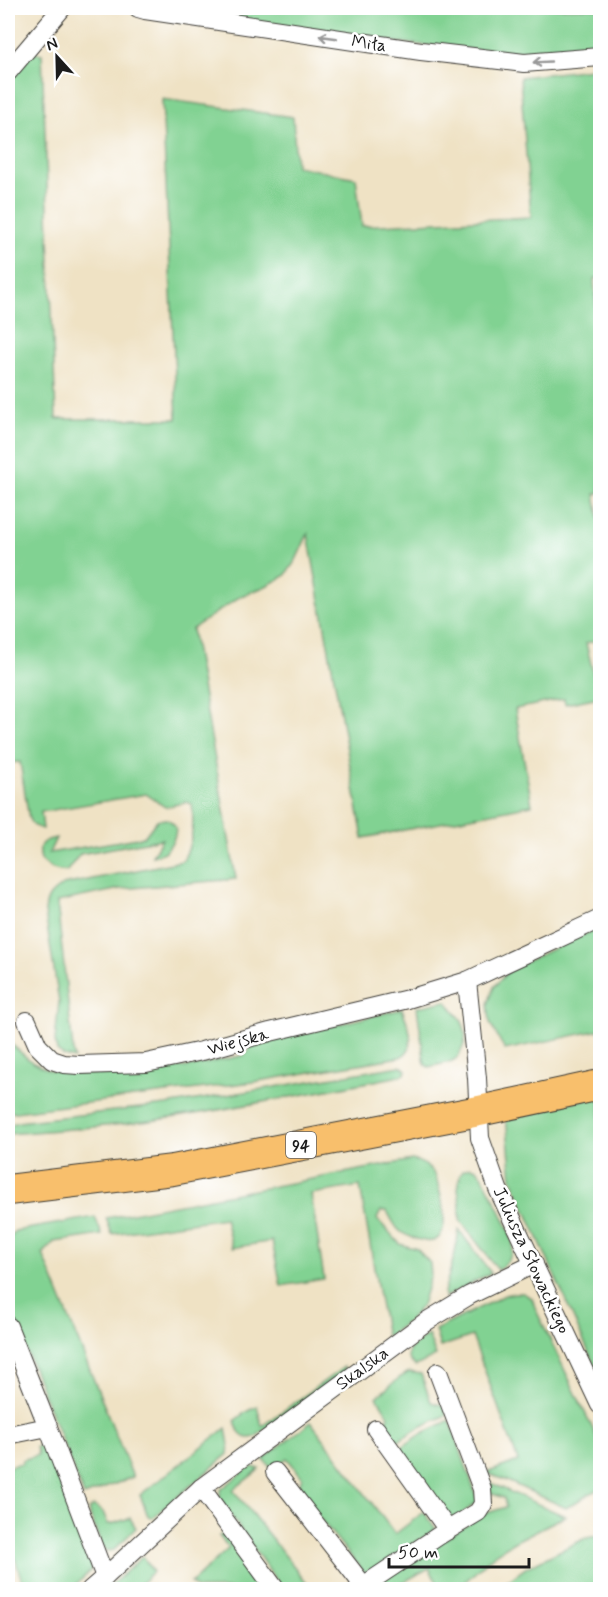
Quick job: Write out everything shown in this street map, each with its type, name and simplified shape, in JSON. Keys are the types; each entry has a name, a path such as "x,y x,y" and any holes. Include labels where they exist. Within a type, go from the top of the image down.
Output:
{"main road":[{"name":"94","path":"8,1190 173,1170 479,1111 600,1085"}],"street":[{"path":"8,72 62,8"},
{"name":"Miła","path":"138,8 524,63 600,57"},
{"name":"Wiejska","path":"27,1021 38,1046 52,1060 79,1065 146,1063 408,999 467,981 600,919"},
{"name":"Juliusza Słowackiego","path":"467,981 477,1078 480,1138 498,1189 600,1405"},
{"name":"Skalska","path":"90,1590 201,1488 427,1321 470,1295 534,1264"},
{"path":"8,1326 105,1577"},
{"path":"275,1472 360,1587 478,1512 483,1504 482,1490 438,1372"},
{"path":"8,1435 48,1427"},
{"path":"376,1429 448,1530"},
{"path":"201,1488 276,1590"}],"green space":[{"path":"189,8 600,8 600,49 512,54 205,23"},
{"path":"8,48 42,54 56,419 177,419 162,99 293,117 296,166 356,178 362,226 531,217 520,77 600,68 600,278 594,279 600,364 600,493 595,494 600,523 600,640 586,643 599,697 565,704 564,699 515,709 532,805 363,838 308,534 296,560 285,576 241,596 192,629 236,879 120,889 57,902 74,1059 57,1051 55,1041 59,1002 45,912 48,899 63,885 182,861 191,841 193,811 192,804 187,802 165,807 146,794 41,812 43,829 35,826 29,819 20,762 8,763"},
{"path":"167,819 176,829 170,845 160,854 152,856 162,839 80,854 67,871 53,869 41,860 40,847 47,840 56,838 49,853 144,837 157,820"},
{"path":"600,927 600,1030 505,1050 490,1023 488,1004 494,987 510,969"},
{"path":"446,1001 462,1022 465,1040 456,1058 429,1067 425,1065 417,1007"},
{"path":"402,1009 411,1042 406,1053 400,1057 253,1082 8,1113 8,1043 33,1063 50,1070 77,1074 124,1074 194,1066 245,1055 252,1045"},
{"path":"400,1066 406,1070 405,1074 395,1077 217,1110 120,1125 8,1134 8,1125 18,1122 166,1105"},
{"path":"600,1095 600,1378 512,1179 506,1118"},
{"path":"412,1160 425,1165 435,1175 443,1206 444,1225 438,1239 420,1240 407,1236 396,1227 387,1211 381,1211 377,1219 400,1244 417,1249 430,1263 431,1275 422,1305 410,1320 386,1337 360,1186 311,1194 324,1279 281,1286 272,1241 232,1248 225,1218 112,1234 106,1218"},
{"path":"470,1167 477,1169 483,1177 506,1223 512,1241 510,1258 498,1270 460,1220 458,1189 460,1175 463,1170"},
{"path":"95,1217 102,1235 54,1242 43,1254 133,1477 84,1496 8,1305 8,1241 15,1231"},
{"path":"459,1230 491,1273 445,1297 444,1292"},
{"path":"523,1293 532,1298 600,1444 600,1485 598,1489 566,1508 486,1473 518,1461 472,1336 440,1347 435,1330 505,1295"},
{"path":"428,1335 436,1356 416,1366 410,1362 408,1353 414,1345"},
{"path":"344,1367 345,1371 255,1437 246,1438 239,1432 235,1420 246,1412 257,1406 262,1426"},
{"path":"409,1372 421,1374 431,1402 444,1406 447,1415 420,1427 395,1443 384,1426 389,1416 377,1397"},
{"path":"450,1420 478,1501 457,1518 450,1517 445,1512 399,1449 423,1433"},
{"path":"311,1422 395,1534 424,1512 436,1529 369,1573 363,1571 297,1491 302,1477 287,1458 272,1469 263,1459"},
{"path":"226,1428 228,1454 152,1518 148,1516 140,1495"},
{"path":"43,1446 59,1480 91,1562 91,1570 72,1589 21,1589 24,1588 8,1535 8,1467 38,1455 36,1447"},
{"path":"253,1467 260,1469 233,1490 312,1589 282,1589 220,1500 220,1490"},
{"path":"486,1481 565,1516 496,1553 457,1589 441,1589 429,1568 391,1589 365,1590 484,1514 506,1507 504,1498 490,1493"},
{"path":"94,1506 103,1512 108,1524 130,1518 136,1528 114,1550 107,1551 101,1544 88,1510"},
{"path":"226,1533 265,1589 197,1589 191,1583 229,1548 219,1536"},
{"path":"600,1536 600,1589 497,1589 527,1567 586,1538"},
{"path":"143,1556 153,1572 135,1589 107,1589"}]}
